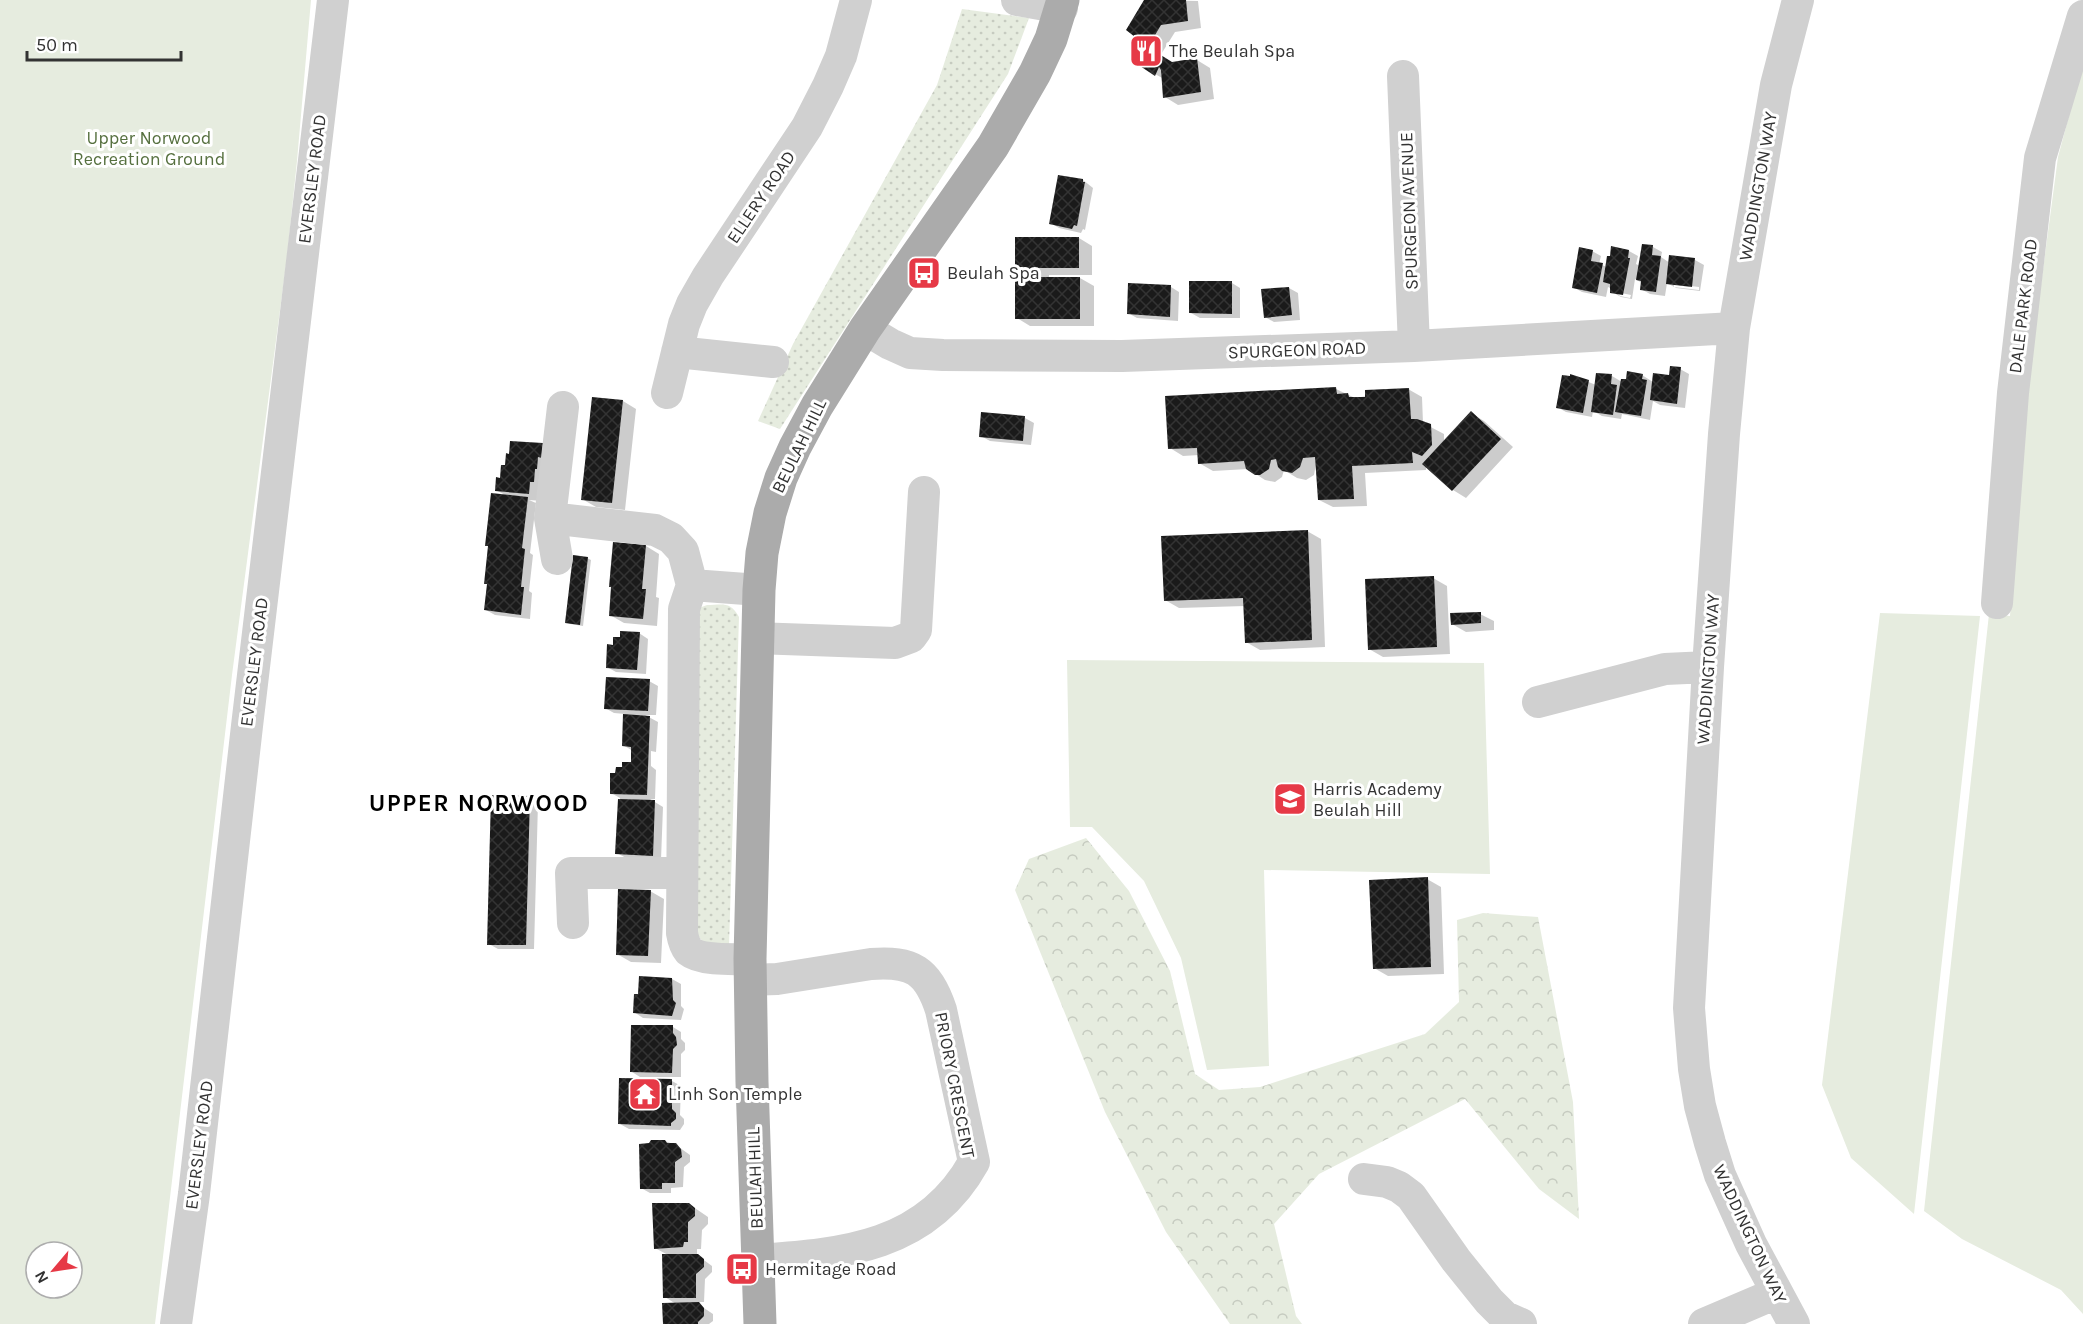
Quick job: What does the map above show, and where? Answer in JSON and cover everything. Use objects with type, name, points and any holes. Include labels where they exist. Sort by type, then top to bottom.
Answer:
[{"type":"main road","name":"BEULAH HILL","points":[[760,1324],[750,970],[759,590],[770,513],[781,478],[817,406],[865,329],[993,146],[1052,39],[1062,4]]},
{"type":"street","name":"EVERSLEY ROAD","points":[[176,1324],[198,1159],[249,703],[333,0]]},
{"type":"street","name":"ELLERY ROAD","points":[[667,393],[684,324],[699,291],[807,127],[842,56],[856,0]]},
{"type":"street","points":[[1017,0],[1062,4]]},
{"type":"street","name":"WADDINGTON WAY","points":[[1794,1324],[1751,1244],[1720,1175],[1700,1106],[1694,1069],[1689,1008],[1707,668],[1734,328],[1776,85],[1798,0]]},
{"type":"street","name":"DALE PARK ROAD","points":[[1997,603],[2013,393],[2040,158],[2083,16]]},
{"type":"street","name":"SPURGEON AVENUE","points":[[1403,76],[1414,346]]},
{"type":"street","name":"SPURGEON ROAD","points":[[865,329],[910,353],[1122,356],[1414,346],[1734,328]]},
{"type":"street","points":[[677,352],[773,362]]},
{"type":"street","points":[[557,559],[550,518],[563,407]]},
{"type":"street","points":[[758,638],[896,643],[911,637],[916,621],[924,492]]},
{"type":"street","points":[[550,518],[655,530],[671,538],[683,551],[692,585],[684,609],[682,933],[684,943],[690,951],[750,970]]},
{"type":"street","points":[[692,585],[759,590]]},
{"type":"street","points":[[1538,702],[1665,669],[1707,668]]},
{"type":"street","points":[[573,923],[571,873],[682,873]]},
{"type":"street","name":"PRIORY CRESCENT","points":[[750,970],[777,979],[871,963],[902,964],[916,968],[927,978],[936,993],[974,1162],[962,1182],[928,1217],[890,1238],[837,1253],[757,1260]]},
{"type":"street","points":[[1364,1179],[1387,1182],[1411,1196],[1474,1284],[1505,1317],[1521,1324]]},
{"type":"street","points":[[1704,1324],[1778,1293]]},
{"type":"green space","name":"Upper Norwood Recreation Ground","points":[[0,0],[311,0],[287,257],[232,675],[155,1324],[0,1324]]},
{"type":"green space","points":[[962,9],[1029,18],[1008,74],[780,429],[758,421],[793,344],[937,85]]},
{"type":"green space","points":[[2083,63],[2083,1314],[2061,1290],[1962,1239],[1924,1211],[1989,614],[2010,616],[2025,405],[2058,157]]},
{"type":"green space","points":[[707,605],[729,606],[739,617],[729,947],[706,944],[692,926],[699,608]]},
{"type":"green space","points":[[1880,613],[1980,616],[1914,1214],[1851,1158],[1822,1085]]},
{"type":"green space","points":[[1067,660],[1484,663],[1490,874],[1264,870],[1269,1066],[1207,1070],[1181,958],[1144,881],[1092,827],[1070,827]]},
{"type":"green space","points":[[1086,838],[1129,891],[1170,971],[1195,1074],[1219,1090],[1260,1087],[1425,1034],[1459,1002],[1457,920],[1483,913],[1538,917],[1573,1102],[1579,1219],[1539,1189],[1465,1099],[1319,1174],[1274,1224],[1296,1316],[1302,1324],[1230,1324],[1166,1232],[1105,1112],[1015,890],[1029,859]]},
{"type":"building","name":"The Beulah Spa","points":[[1144,0],[1186,0],[1188,21],[1161,25],[1148,47],[1172,62],[1197,58],[1201,92],[1163,98],[1159,67],[1155,76],[1137,64],[1143,54],[1131,45],[1135,37],[1126,30]]},
{"type":"building","points":[[1058,175],[1083,179],[1085,182],[1077,226],[1074,225],[1072,229],[1049,224]]},
{"type":"building","points":[[1015,237],[1079,237],[1079,268],[1036,268],[1036,277],[1080,277],[1080,319],[1015,319]]},
{"type":"building","points":[[1642,244],[1653,245],[1652,255],[1661,256],[1656,292],[1640,290],[1641,281],[1636,280]]},
{"type":"building","points":[[1611,246],[1629,250],[1628,258],[1630,258],[1623,295],[1610,293],[1610,284],[1603,282]]},
{"type":"building","points":[[1579,247],[1593,250],[1591,261],[1603,263],[1597,293],[1572,288]]},
{"type":"building","points":[[1669,255],[1695,258],[1692,287],[1666,284]]},
{"type":"building","points":[[1189,281],[1232,281],[1232,314],[1189,313]]},
{"type":"building","points":[[1128,283],[1171,285],[1170,317],[1127,314]]},
{"type":"building","points":[[1289,287],[1292,315],[1264,318],[1261,289]]},
{"type":"building","points":[[1670,366],[1681,367],[1677,404],[1650,400],[1653,373],[1669,375]]},
{"type":"building","points":[[1627,371],[1643,374],[1642,379],[1647,380],[1641,416],[1615,412],[1621,379],[1626,379]]},
{"type":"building","points":[[1596,373],[1612,374],[1611,384],[1617,385],[1613,415],[1591,412]]},
{"type":"building","points":[[1570,374],[1589,380],[1583,413],[1556,408],[1562,375],[1570,376]]},
{"type":"building","points":[[1336,387],[1337,394],[1348,393],[1349,397],[1365,397],[1365,390],[1409,388],[1411,419],[1431,424],[1432,445],[1422,456],[1412,452],[1413,463],[1352,466],[1354,499],[1318,500],[1315,457],[1303,458],[1300,467],[1292,473],[1282,471],[1276,459],[1271,460],[1269,469],[1260,475],[1255,475],[1246,469],[1244,461],[1198,464],[1197,448],[1168,449],[1165,396]]},
{"type":"building","points":[[592,397],[623,400],[612,503],[581,500]]},
{"type":"building","points":[[1471,411],[1501,439],[1452,491],[1422,464]]},
{"type":"building","points":[[981,412],[1025,416],[1023,441],[979,437]]},
{"type":"building","points":[[510,441],[543,443],[542,458],[538,457],[534,482],[530,482],[529,494],[495,491],[496,477],[500,478],[501,465],[505,465],[506,453],[509,454]]},
{"type":"building","points":[[491,493],[528,497],[522,548],[525,549],[521,615],[484,610],[488,546],[485,546]]},
{"type":"building","points":[[1308,530],[1312,640],[1245,643],[1243,598],[1164,601],[1161,536]]},
{"type":"building","points":[[613,542],[646,545],[642,589],[646,589],[643,619],[609,616]]},
{"type":"building","points":[[573,555],[588,557],[580,625],[565,623]]},
{"type":"building","points":[[1434,576],[1437,647],[1368,650],[1365,579]]},
{"type":"building","points":[[1481,612],[1481,623],[1451,625],[1450,613]]},
{"type":"building","points":[[620,631],[640,632],[637,670],[606,668],[607,644],[613,645],[613,637],[620,637]]},
{"type":"building","points":[[606,677],[650,679],[648,711],[604,709]]},
{"type":"building","points":[[623,714],[650,716],[647,795],[610,794],[610,773],[615,773],[616,767],[622,767],[622,762],[631,762],[631,747],[622,746]]},
{"type":"building","points":[[491,795],[530,796],[526,945],[487,945]]},
{"type":"building","points":[[618,799],[655,800],[653,856],[615,854]]},
{"type":"building","points":[[1428,877],[1431,967],[1373,969],[1369,880]]},
{"type":"building","points":[[618,889],[651,890],[648,956],[616,955]]},
{"type":"building","points":[[639,976],[672,978],[673,1000],[676,1003],[672,1016],[633,1013],[634,994],[638,994]]},
{"type":"building","points":[[631,1025],[673,1025],[677,1045],[673,1049],[672,1073],[630,1072]]},
{"type":"building","name":"Linh Son Temple","points":[[619,1078],[672,1079],[672,1109],[676,1113],[676,1119],[671,1126],[618,1124]]},
{"type":"building","points":[[651,1140],[676,1143],[681,1149],[682,1157],[675,1162],[675,1183],[662,1183],[662,1189],[640,1189],[639,1144],[649,1143]]},
{"type":"building","points":[[652,1203],[689,1203],[695,1208],[695,1216],[688,1222],[688,1242],[684,1242],[683,1247],[654,1249]]},
{"type":"building","points":[[662,1254],[698,1254],[704,1259],[704,1267],[696,1274],[696,1298],[663,1298]]},
{"type":"building","points":[[699,1302],[704,1308],[704,1316],[698,1324],[663,1324],[662,1303]]},
{"type":"place","name":"The Beulah Spa","points":[[1146,51]]},
{"type":"place","name":"Beulah Spa","points":[[924,273]]},
{"type":"place","name":"Harris Academy Beulah Hill","points":[[1290,799]]},
{"type":"place","name":"Linh Son Temple","points":[[645,1094]]},
{"type":"place","name":"Hermitage Road","points":[[742,1269]]},
{"type":"district","name":"UPPER NORWOOD","points":[[479,803]]}]
